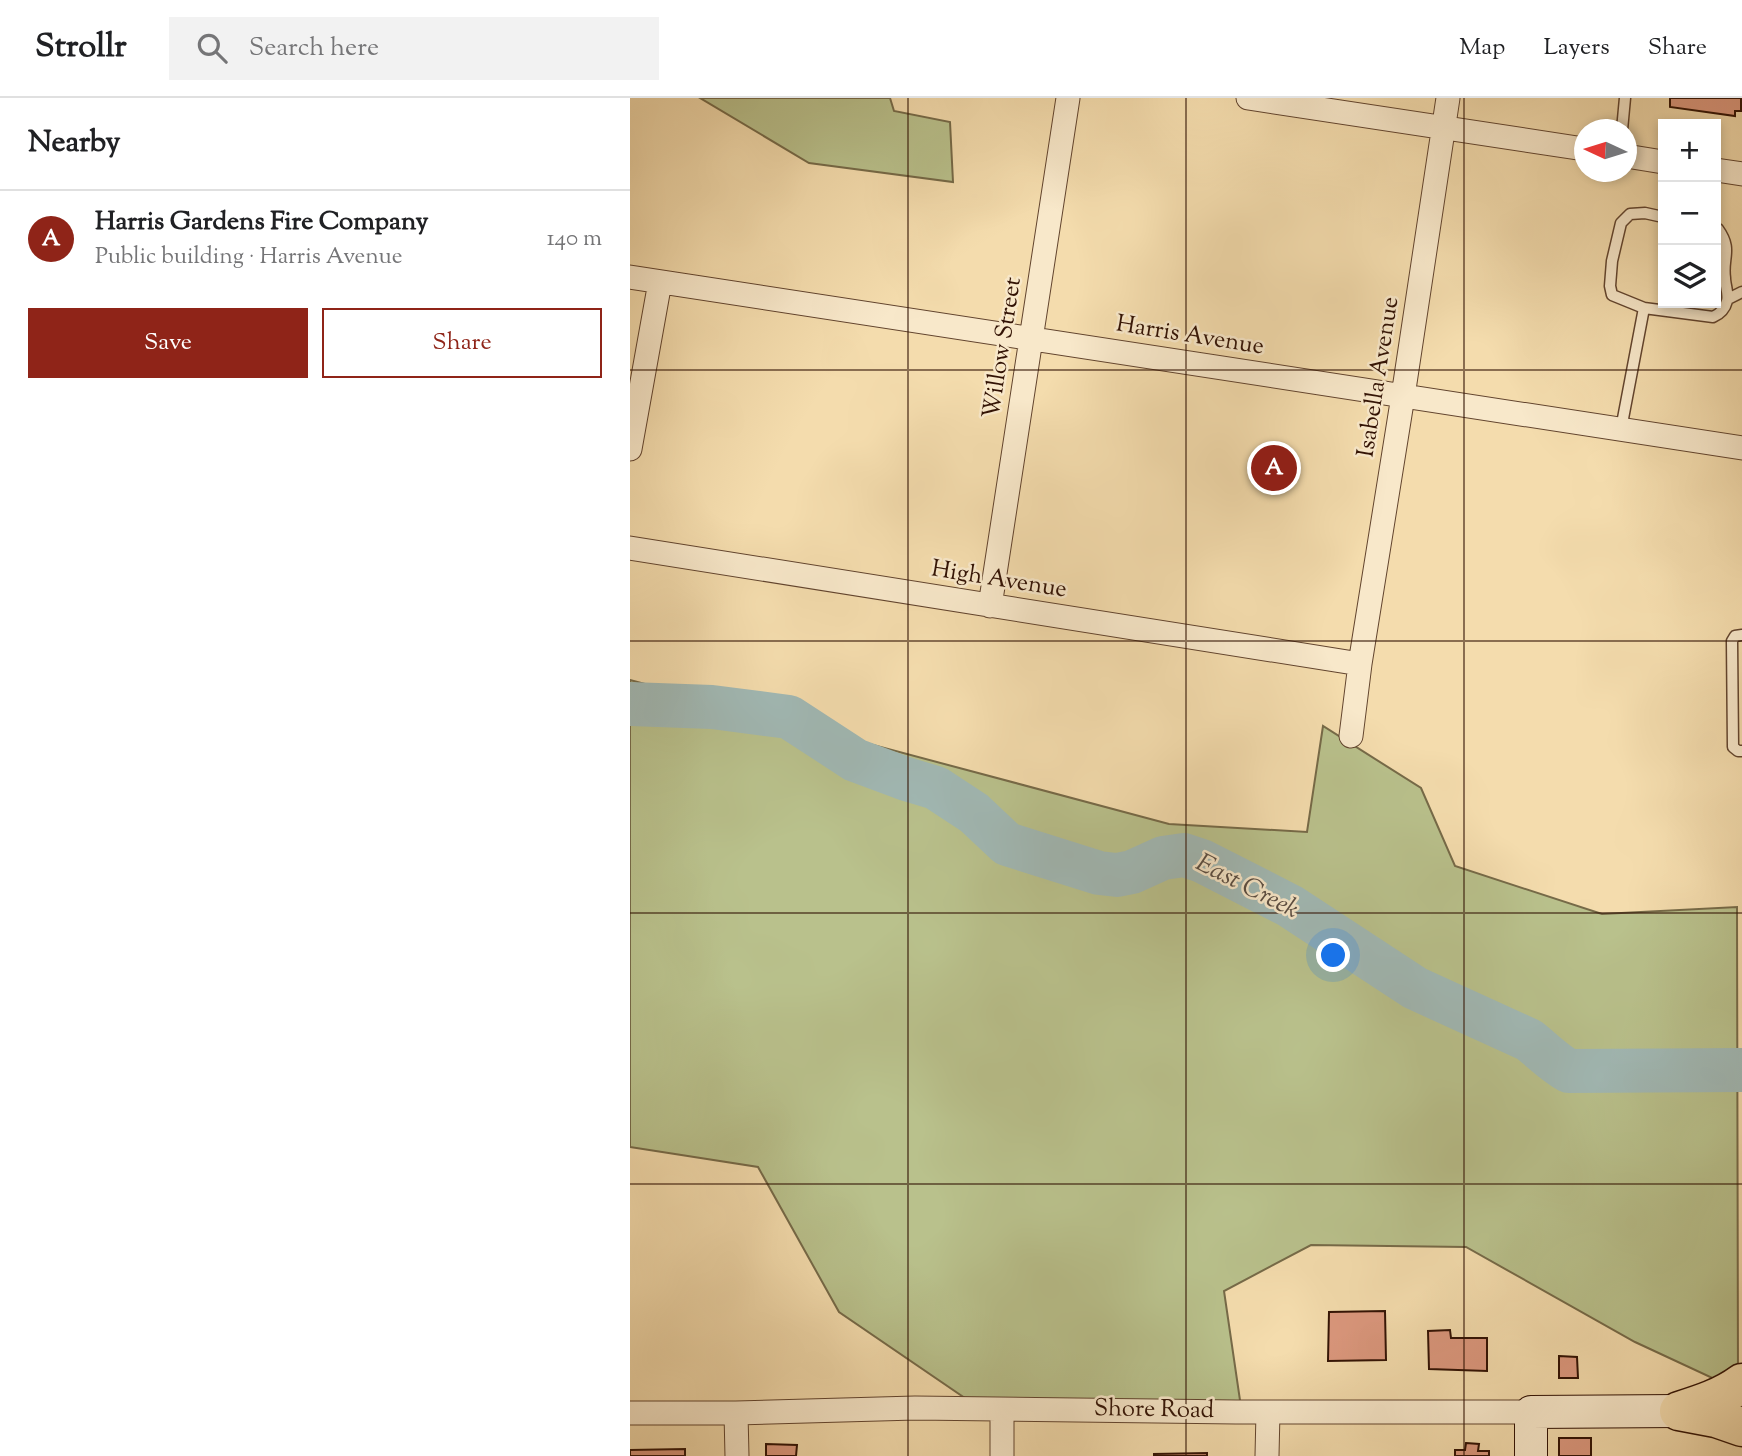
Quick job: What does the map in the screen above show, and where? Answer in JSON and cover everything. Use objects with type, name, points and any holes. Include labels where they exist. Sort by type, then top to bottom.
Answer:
[{"type":"highway","points":[[1679,1411],[1714,1399],[1742,1383]]},
{"type":"highway","points":[[1679,1411],[1716,1418],[1742,1427]]},
{"type":"street","name":"Willow Street","points":[[990,606],[1068,98]]},
{"type":"street","points":[[1248,98],[1574,147]]},
{"type":"street","name":"Isabella Avenue","points":[[1351,736],[1448,98]]},
{"type":"street","points":[[1637,158],[1658,161]]},
{"type":"street","points":[[1721,171],[1742,174]]},
{"type":"street","name":"Harris Avenue","points":[[630,276],[1742,448]]},
{"type":"street","points":[[630,449],[660,282]]},
{"type":"street","name":"High Avenue","points":[[630,548],[1360,664]]},
{"type":"street","name":"Shore Road","points":[[630,1413],[915,1408],[1268,1412],[1679,1411]]},
{"type":"street","points":[[1002,1410],[1002,1456]]},
{"type":"street","points":[[1267,1456],[1268,1412]]},
{"type":"street","points":[[1531,1412],[1531,1456]]},
{"type":"street","points":[[736,1413],[737,1456]]},
{"type":"lane","points":[[1623,119],[1625,98]]},
{"type":"lane","points":[[1658,216],[1630,214],[1621,223],[1612,261],[1612,295],[1644,308],[1713,317],[1721,313],[1728,299],[1724,275],[1728,251],[1721,232]]},
{"type":"lane","points":[[1728,299],[1742,292]]},
{"type":"lane","points":[[1621,429],[1644,308]]},
{"type":"lane","points":[[1742,635],[1735,636],[1732,641],[1732,654],[1733,747],[1742,751]]},
{"type":"green space","points":[[700,98],[890,98],[894,111],[950,122],[953,182],[809,163]]},
{"type":"green space","points":[[630,680],[1169,824],[1307,832],[1323,726],[1421,788],[1455,866],[1602,914],[1737,907],[1738,1390],[1635,1342],[1466,1247],[1311,1245],[1224,1291],[1241,1407],[981,1409],[839,1312],[758,1167],[630,1147]]},
{"type":"building","points":[[1670,98],[1741,98],[1741,111],[1735,111],[1735,116],[1670,107]]},
{"type":"building","points":[[1385,1311],[1386,1360],[1328,1361],[1329,1312]]},
{"type":"building","points":[[1450,1330],[1451,1338],[1487,1338],[1487,1371],[1429,1369],[1428,1331]]},
{"type":"building","points":[[1559,1356],[1577,1357],[1578,1378],[1559,1378]]},
{"type":"building","points":[[1559,1438],[1591,1438],[1591,1456],[1559,1456]]},
{"type":"building","points":[[1466,1443],[1479,1444],[1478,1451],[1489,1451],[1489,1456],[1455,1456],[1455,1450],[1465,1450]]},
{"type":"building","points":[[766,1444],[797,1445],[796,1456],[766,1456]]},
{"type":"building","points":[[685,1449],[685,1456],[630,1456],[630,1450]]},
{"type":"building","points":[[1207,1453],[1207,1456],[1154,1456],[1154,1454]]},
{"type":"waterway","name":"East Creek","points":[[630,704],[712,707],[789,717],[855,760],[936,788],[974,813],[1007,844],[1099,873],[1117,875],[1132,872],[1163,858],[1184,855],[1202,861],[1290,906],[1415,988],[1529,1040],[1569,1071],[1742,1070]]},
{"type":"place","name":"Harris Gardens Fire Company","points":[[1274,468]]}]
